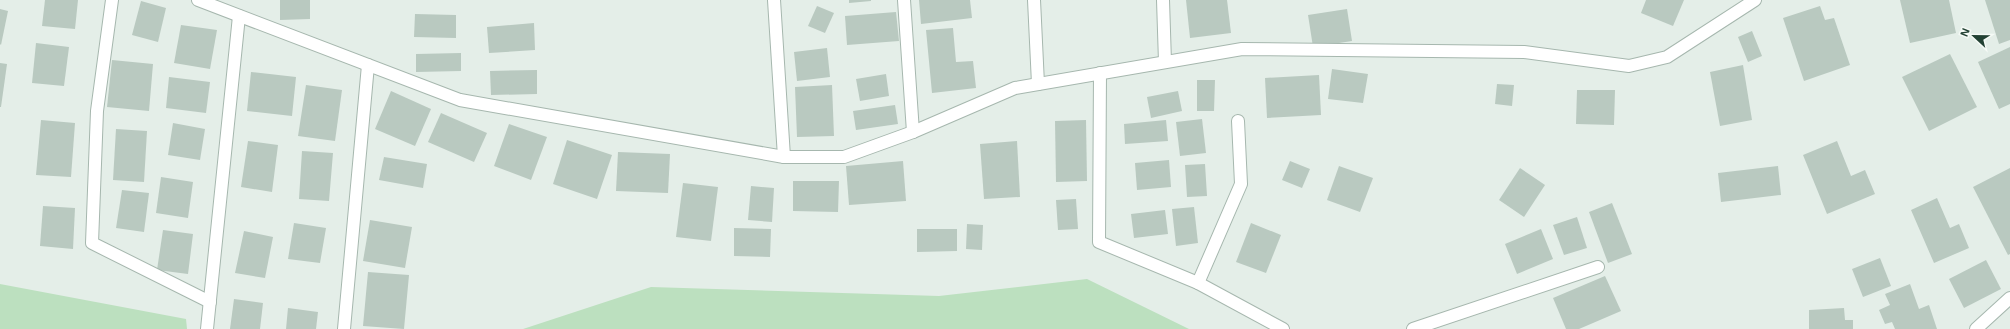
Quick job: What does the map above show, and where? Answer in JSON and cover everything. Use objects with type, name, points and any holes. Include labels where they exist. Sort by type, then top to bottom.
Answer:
[{"type":"street","points":[[112,0],[97,111],[92,243],[210,302]]},
{"type":"street","points":[[198,0],[460,100],[784,157],[844,157],[913,132],[1015,88],[1100,72],[1242,49],[1524,52],[1629,66],[1667,57],[1711,30],[1755,0]]},
{"type":"street","points":[[774,0],[784,157]]},
{"type":"street","points":[[904,0],[913,132]]},
{"type":"street","points":[[1034,0],[1038,84]]},
{"type":"street","points":[[1163,0],[1165,62]]},
{"type":"street","points":[[207,329],[239,16]]},
{"type":"street","points":[[344,329],[368,65]]},
{"type":"street","points":[[1100,72],[1099,242],[1198,283],[1283,329]]},
{"type":"street","points":[[1198,283],[1241,184],[1238,121]]},
{"type":"street","points":[[1413,329],[1598,267]]},
{"type":"street","points":[[1976,329],[2010,298]]},
{"type":"green space","points":[[1087,279],[1189,329],[523,329],[651,287],[939,296]]},
{"type":"green space","points":[[0,284],[186,319],[187,329],[0,329]]},
{"type":"building","points":[[45,0],[78,0],[75,29],[42,26]]},
{"type":"building","points":[[280,0],[310,0],[310,19],[280,20]]},
{"type":"building","points":[[849,0],[871,0],[871,1],[849,3]]},
{"type":"building","points":[[919,0],[970,0],[972,18],[921,24]]},
{"type":"building","points":[[1186,0],[1227,0],[1231,33],[1190,38]]},
{"type":"building","points":[[1646,0],[1684,0],[1673,26],[1641,13]]},
{"type":"building","points":[[1900,0],[1949,0],[1956,33],[1910,43]]},
{"type":"building","points":[[1985,0],[2010,0],[2010,40],[1999,44]]},
{"type":"building","points":[[141,1],[166,8],[158,42],[132,35]]},
{"type":"building","points":[[817,6],[834,13],[825,33],[808,26]]},
{"type":"building","points":[[1820,6],[1825,20],[1834,18],[1850,65],[1804,81],[1783,18]]},
{"type":"building","points":[[0,9],[8,11],[1,45],[0,44]]},
{"type":"building","points":[[1347,9],[1352,41],[1313,47],[1308,15]]},
{"type":"building","points":[[896,12],[899,41],[847,45],[845,16]]},
{"type":"building","points":[[415,14],[456,15],[456,38],[414,37]]},
{"type":"building","points":[[534,23],[535,50],[489,53],[487,27]]},
{"type":"building","points":[[181,25],[217,30],[210,69],[174,63]]},
{"type":"building","points":[[953,28],[956,62],[973,61],[976,88],[932,93],[926,30]]},
{"type":"building","points":[[1752,31],[1762,56],[1748,62],[1738,37]]},
{"type":"building","points":[[36,43],[69,47],[64,86],[32,83]]},
{"type":"building","points":[[2010,47],[2010,104],[1999,109],[1978,62]]},
{"type":"building","points":[[827,48],[830,77],[797,81],[794,52]]},
{"type":"building","points":[[461,53],[461,71],[416,72],[416,54]]},
{"type":"building","points":[[1950,54],[1977,107],[1929,131],[1902,77]]},
{"type":"building","points":[[112,60],[153,64],[149,111],[107,107]]},
{"type":"building","points":[[0,63],[7,64],[1,107],[0,107]]},
{"type":"building","points":[[1743,65],[1752,120],[1720,126],[1710,72]]},
{"type":"building","points":[[1332,69],[1368,74],[1363,103],[1328,99]]},
{"type":"building","points":[[537,70],[537,94],[491,95],[490,71]]},
{"type":"building","points":[[251,72],[296,77],[292,116],[247,111]]},
{"type":"building","points":[[886,74],[889,96],[860,101],[856,79]]},
{"type":"building","points":[[1319,75],[1321,115],[1267,118],[1265,78]]},
{"type":"building","points":[[169,77],[210,82],[206,113],[166,108]]},
{"type":"building","points":[[1197,80],[1215,80],[1214,111],[1197,111]]},
{"type":"building","points":[[1497,84],[1514,85],[1512,106],[1495,104]]},
{"type":"building","points":[[306,85],[342,90],[335,141],[298,136]]},
{"type":"building","points":[[832,85],[834,136],[797,137],[795,87]]},
{"type":"building","points":[[1577,90],[1615,90],[1614,125],[1576,124]]},
{"type":"building","points":[[391,91],[431,109],[415,146],[375,129]]},
{"type":"building","points":[[1178,91],[1182,111],[1151,118],[1147,97]]},
{"type":"building","points":[[895,105],[898,124],[856,130],[853,111]]},
{"type":"building","points":[[441,113],[487,133],[474,162],[428,142]]},
{"type":"building","points":[[1202,119],[1206,153],[1180,156],[1176,122]]},
{"type":"building","points":[[41,120],[75,123],[71,177],[36,175]]},
{"type":"building","points":[[1086,120],[1087,181],[1056,182],[1055,121]]},
{"type":"building","points":[[1166,120],[1168,141],[1125,144],[1124,124]]},
{"type":"building","points":[[173,123],[205,129],[200,160],[168,155]]},
{"type":"building","points":[[509,124],[547,137],[531,180],[494,166]]},
{"type":"building","points":[[116,129],[147,131],[144,182],[113,180]]},
{"type":"building","points":[[567,140],[612,155],[597,199],[553,184]]},
{"type":"building","points":[[248,141],[278,145],[272,192],[241,187]]},
{"type":"building","points":[[1017,141],[1020,197],[984,199],[980,144]]},
{"type":"building","points":[[1837,141],[1851,176],[1865,170],[1875,194],[1827,214],[1803,155]]},
{"type":"building","points":[[302,151],[333,153],[329,201],[299,199]]},
{"type":"building","points":[[618,152],[670,154],[668,193],[616,191]]},
{"type":"building","points":[[384,157],[427,164],[423,188],[379,180]]},
{"type":"building","points":[[1169,160],[1171,187],[1137,190],[1135,163]]},
{"type":"building","points":[[903,161],[906,201],[849,205],[846,166]]},
{"type":"building","points":[[1290,161],[1310,169],[1302,188],[1282,180]]},
{"type":"building","points":[[1205,164],[1207,196],[1187,197],[1185,165]]},
{"type":"building","points":[[1339,166],[1373,178],[1360,212],[1327,200]]},
{"type":"building","points":[[1778,166],[1781,195],[1721,202],[1718,173]]},
{"type":"building","points":[[1520,168],[1545,185],[1524,217],[1499,200]]},
{"type":"building","points":[[2010,168],[2010,254],[2008,255],[1973,187]]},
{"type":"building","points":[[161,177],[193,182],[188,218],[156,213]]},
{"type":"building","points":[[793,181],[839,181],[838,212],[793,211]]},
{"type":"building","points":[[683,183],[718,187],[711,241],[676,237]]},
{"type":"building","points":[[751,186],[774,188],[772,222],[748,220]]},
{"type":"building","points":[[122,190],[149,193],[144,232],[116,228]]},
{"type":"building","points":[[1937,198],[1950,228],[1959,224],[1969,248],[1934,263],[1911,210]]},
{"type":"building","points":[[1076,199],[1078,229],[1058,230],[1056,200]]},
{"type":"building","points":[[1612,203],[1632,254],[1608,263],[1589,212]]},
{"type":"building","points":[[43,206],[75,208],[73,249],[40,246]]},
{"type":"building","points":[[1194,207],[1198,243],[1176,246],[1172,209]]},
{"type":"building","points":[[1165,210],[1168,234],[1134,238],[1131,214]]},
{"type":"building","points":[[1577,217],[1587,248],[1564,255],[1553,225]]},
{"type":"building","points":[[370,220],[412,227],[405,268],[363,261]]},
{"type":"building","points":[[294,223],[326,228],[320,263],[288,259]]},
{"type":"building","points":[[1251,223],[1281,235],[1266,273],[1236,262]]},
{"type":"building","points":[[967,224],[983,225],[982,250],[966,249]]},
{"type":"building","points":[[734,228],[771,229],[770,257],[734,256]]},
{"type":"building","points":[[917,229],[957,229],[957,251],[917,252]]},
{"type":"building","points":[[1541,229],[1553,259],[1517,274],[1505,244]]},
{"type":"building","points":[[163,230],[193,234],[188,274],[157,270]]},
{"type":"building","points":[[244,231],[273,237],[265,278],[235,273]]},
{"type":"building","points":[[1880,258],[1891,286],[1863,297],[1852,269]]},
{"type":"building","points":[[1986,260],[2001,289],[1964,308],[1949,279]]},
{"type":"building","points":[[368,272],[409,275],[404,329],[363,326]]},
{"type":"building","points":[[1605,276],[1621,311],[1579,329],[1566,329],[1553,298]]},
{"type":"building","points":[[1910,284],[1919,309],[1929,305],[1937,329],[1895,329],[1892,322],[1885,324],[1879,310],[1890,305],[1885,294]]},
{"type":"building","points":[[234,299],[263,303],[260,329],[230,329]]},
{"type":"building","points":[[288,308],[318,312],[316,329],[286,329]]},
{"type":"building","points":[[1844,308],[1845,320],[1853,320],[1853,329],[1809,329],[1809,310]]}]
